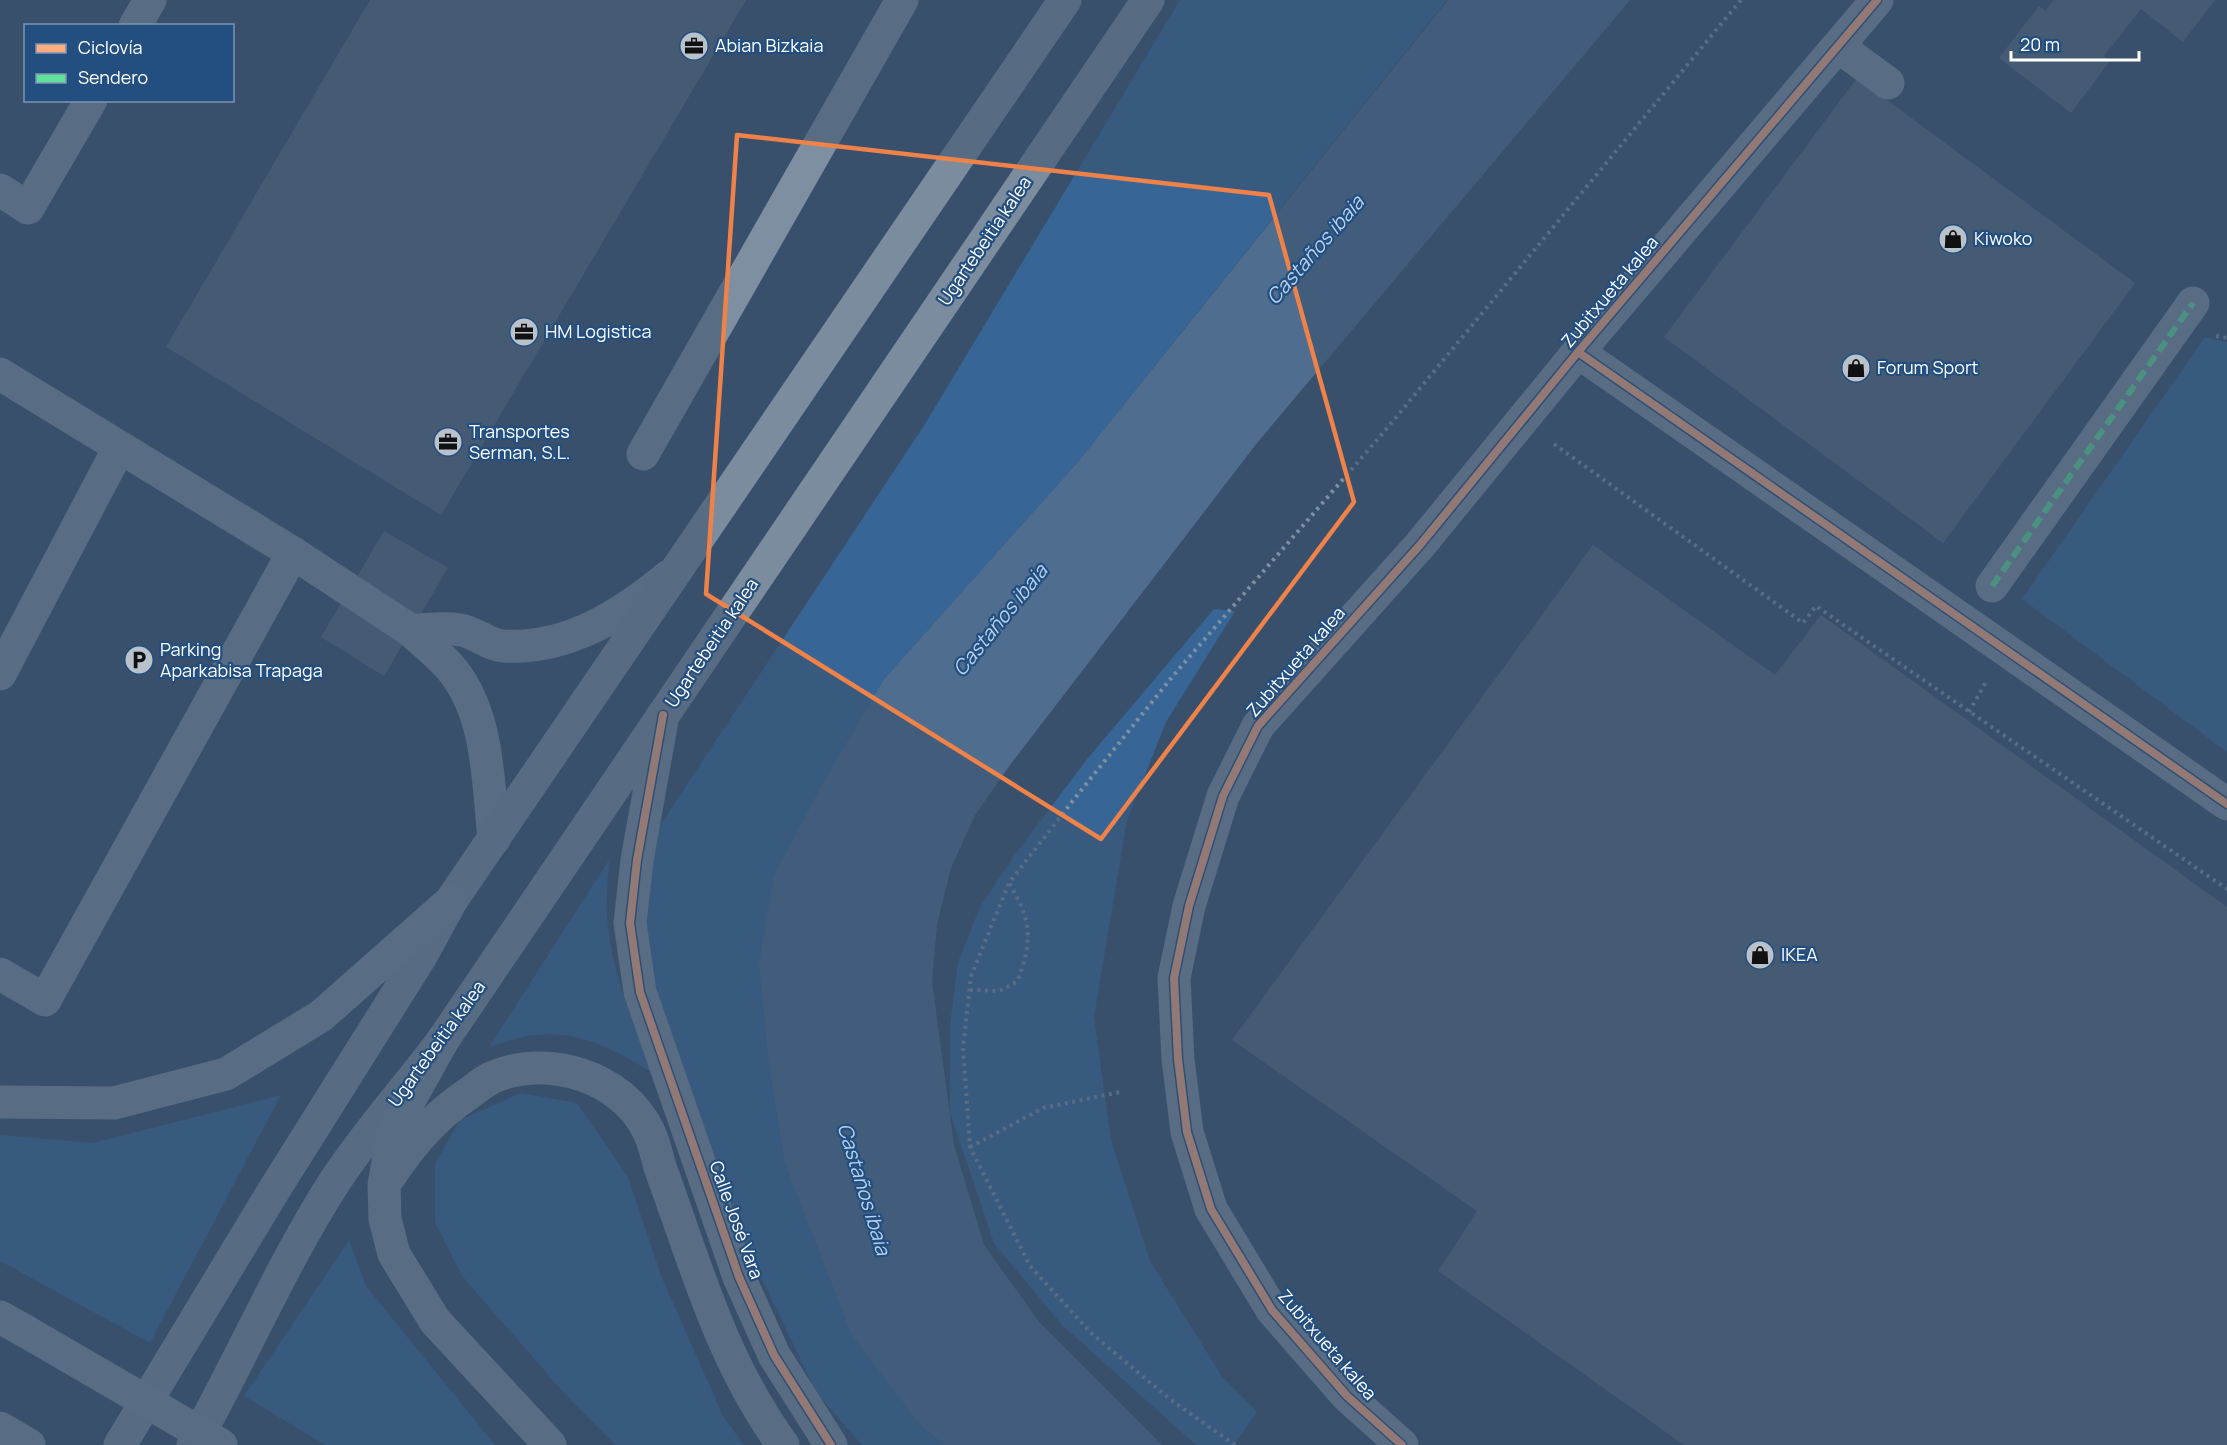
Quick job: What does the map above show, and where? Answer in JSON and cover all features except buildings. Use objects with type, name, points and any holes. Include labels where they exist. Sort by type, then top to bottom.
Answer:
[{"type":"highway","points":[[0,1102],[114,1103],[226,1074],[321,1016],[452,901]]},
{"type":"highway","points":[[443,1041],[394,1128],[384,1185],[386,1219],[394,1254],[435,1321],[550,1445]]},
{"type":"highway","points":[[384,1185],[413,1142],[444,1110],[491,1078],[537,1067],[588,1074],[626,1101],[649,1131],[660,1167]]},
{"type":"highway","points":[[12,1324],[221,1445]]},
{"type":"highway","points":[[0,1428],[29,1445]]},
{"type":"main road","points":[[120,1445],[274,1190],[421,956],[452,901],[1065,0]]},
{"type":"main road","name":"Ugartebeitia kalea","points":[[193,1445],[233,1374],[281,1273],[336,1180],[443,1041],[1149,0]]},
{"type":"street","points":[[136,24],[150,0]]},
{"type":"street","points":[[643,454],[902,0]]},
{"type":"street","name":"Zubitxueta kalea","points":[[1402,1445],[1347,1396],[1272,1310],[1212,1209],[1187,1132],[1179,1059],[1174,978],[1189,906],[1223,796],[1258,726],[1420,545],[1578,352],[1839,47],[1876,0]]},
{"type":"street","points":[[1839,47],[1888,83]]},
{"type":"street","points":[[0,190],[28,208],[90,102]]},
{"type":"street","points":[[1992,586],[2193,303]]},
{"type":"street","points":[[1578,352],[2227,804]]},
{"type":"street","points":[[0,374],[293,554],[410,630],[448,665],[468,695],[480,729],[494,839]]},
{"type":"street","points":[[0,674],[119,448]]},
{"type":"street","points":[[0,974],[45,1000],[293,554]]},
{"type":"street","points":[[410,630],[462,630],[501,646],[541,643],[581,633],[616,617],[679,568]]},
{"type":"street","name":"Calle José Vara","points":[[663,715],[637,861],[630,923],[640,992],[739,1277],[774,1355],[831,1445]]},
{"type":"street","points":[[660,1167],[710,1312],[762,1417],[783,1445]]},
{"type":"path","points":[[1551,441],[1803,623],[1816,606],[2227,889]]},
{"type":"path","points":[[970,990],[999,991],[1017,982],[1027,955],[1029,926],[1009,883]]},
{"type":"path","points":[[970,1147],[1043,1108],[1120,1092]]},
{"type":"highlighted area","points":[[737,135],[1269,195],[1354,502],[1101,839],[706,594]]},
{"type":"shaded area","points":[[1180,0],[1447,0],[1077,463],[885,678],[922,1427],[944,1445],[862,1445],[817,1394],[751,1256],[640,992],[637,860],[925,424]]},
{"type":"shaded area","points":[[2205,337],[2227,342],[2227,752],[2022,599]]},
{"type":"shaded area","points":[[1214,609],[1235,611],[1166,722],[1127,820],[1094,1017],[1111,1140],[1150,1261],[1223,1378],[1257,1412],[1234,1445],[1196,1445],[1062,1325],[994,1243],[950,1113],[950,1026],[958,962],[980,907],[1014,856],[1088,758]]},
{"type":"shaded area","points":[[609,860],[607,915],[613,956],[631,1016],[654,1074],[612,1050],[568,1036],[552,1034],[529,1036],[489,1047]]},
{"type":"shaded area","points":[[521,1093],[577,1103],[628,1177],[662,1278],[723,1416],[744,1445],[616,1445],[565,1394],[462,1276],[435,1222],[435,1164],[460,1120]]},
{"type":"shaded area","points":[[281,1095],[150,1343],[0,1261],[0,1135],[93,1143]]},
{"type":"shaded area","points":[[349,1240],[366,1286],[495,1445],[325,1445],[244,1396]]},
{"type":"water","name":"Castaños ibaia","points":[[1448,0],[1630,0],[1257,443],[1010,765],[975,815],[951,868],[937,924],[932,982],[954,1145],[984,1245],[1039,1322],[1162,1445],[944,1445],[922,1427],[851,1333],[785,1163],[769,1063],[759,964],[774,876],[823,783],[885,678],[1077,463]]},
{"type":"marked path","points":[[1992,586],[2193,303]]},
{"type":"cycle path","points":[[1402,1445],[1347,1396],[1272,1310],[1211,1209],[1187,1132],[1178,1059],[1174,978],[1189,906],[1223,796],[1258,726],[1420,545],[1578,352],[1877,0]]},
{"type":"cycle path","points":[[1578,352],[2227,804]]},
{"type":"cycle path","points":[[663,715],[637,860],[630,923],[640,992],[739,1277],[774,1355],[831,1445]]},
{"type":"place","name":"Abian Bizkaia","points":[[694,46]]},
{"type":"place","name":"Kiwoko","points":[[1953,239]]},
{"type":"place","name":"HM Logistica","points":[[524,332]]},
{"type":"place","name":"Forum Sport","points":[[1856,368]]},
{"type":"place","name":"Transportes Serman, S.L.","points":[[448,442]]},
{"type":"place","name":"Parking Aparkabisa Trapaga","points":[[139,660]]},
{"type":"place","name":"IKEA","points":[[1760,955]]}]
